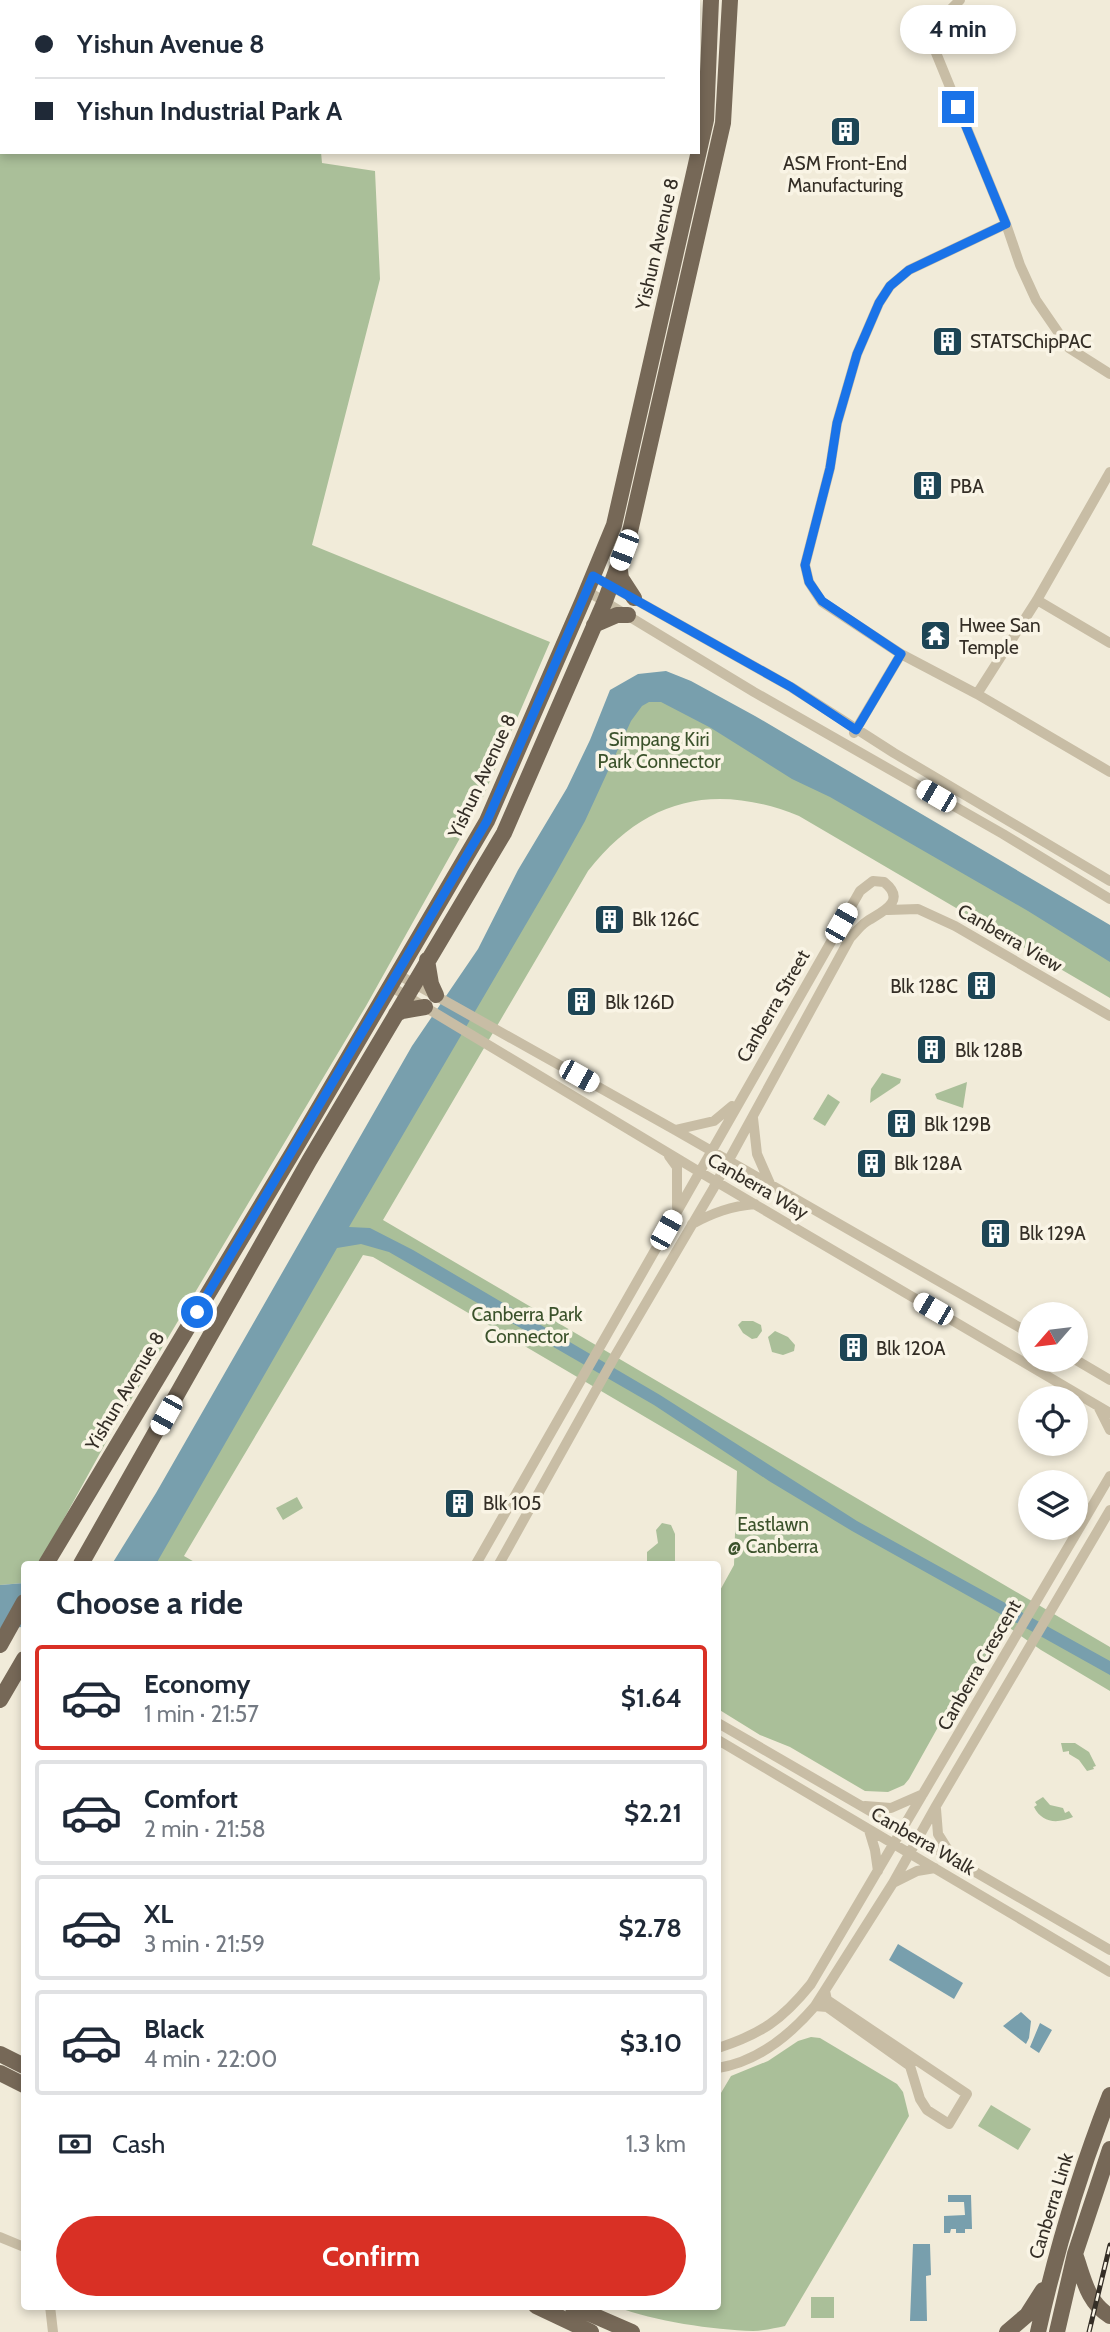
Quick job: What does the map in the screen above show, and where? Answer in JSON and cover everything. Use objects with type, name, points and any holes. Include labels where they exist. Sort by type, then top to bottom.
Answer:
[{"type":"main road","name":"Yishun Avenue 8","points":[[700,146],[706,120],[711,0]]},
{"type":"main road","name":"Yishun Avenue 8","points":[[84,1559],[309,1161],[504,833],[608,593],[629,536],[723,123],[730,0]]},
{"type":"main road","name":"Yishun Avenue 8","points":[[48,1561],[293,1152],[487,821],[614,526],[698,154]]},
{"type":"main road","points":[[619,564],[621,578],[634,598]]},
{"type":"main road","points":[[594,625],[617,615],[628,615]]},
{"type":"main road","points":[[396,1014],[431,1001],[427,960]]},
{"type":"main road","points":[[0,1645],[21,1607]]},
{"type":"main road","points":[[0,1700],[21,1664]]},
{"type":"main road","points":[[0,2054],[21,2064]]},
{"type":"main road","points":[[0,2073],[21,2084]]},
{"type":"main road","name":"Canberra Link","points":[[1038,2332],[1074,2197],[1110,2095]]},
{"type":"main road","name":"Canberra Link","points":[[1058,2332],[1075,2254],[1110,2149]]},
{"type":"main road","points":[[1075,2254],[1088,2295],[1100,2310],[1110,2316]]},
{"type":"main road","points":[[1007,2332],[1027,2315],[1050,2279]]},
{"type":"main road","points":[[544,2310],[591,2332]]},
{"type":"main road","points":[[581,2310],[632,2332]]},
{"type":"street","points":[[960,0],[938,22],[932,43],[1020,265],[1036,300],[1069,348],[1110,374]]},
{"type":"street","points":[[1006,224],[909,270],[890,286],[879,303],[857,354],[837,423],[830,468],[805,565],[809,582],[822,601],[901,654],[977,694],[1110,772]]},
{"type":"street","points":[[977,694],[1037,600],[1110,472]]},
{"type":"street","points":[[593,576],[628,615],[754,692],[1003,834],[1110,899]]},
{"type":"street","points":[[587,591],[634,598],[791,687],[856,730],[1110,881]]},
{"type":"street","points":[[1037,600],[1110,643]]},
{"type":"street","points":[[847,745],[901,654]]},
{"type":"street","name":"Canberra Street","points":[[478,1561],[860,891],[873,881],[884,882],[891,892],[892,903],[888,910],[865,922],[850,938],[728,1161],[597,1387],[501,1561]]},
{"type":"street","name":"Canberra View","points":[[888,910],[918,909],[955,926],[1110,1016]]},
{"type":"street","name":"Canberra Way","points":[[393,980],[431,1001],[479,1019],[1018,1327]]},
{"type":"street","name":"Canberra Way","points":[[410,989],[431,1001],[470,1034],[1110,1413]]},
{"type":"street","points":[[675,1130],[714,1121],[738,1102]]},
{"type":"street","points":[[752,1116],[757,1154],[771,1186]]},
{"type":"street","points":[[665,1151],[677,1167],[677,1210]]},
{"type":"street","points":[[692,1224],[718,1211],[755,1204]]},
{"type":"street","points":[[1088,1367],[1109,1378]]},
{"type":"street","points":[[1097,1406],[1110,1430]]},
{"type":"street","name":"Canberra Crescent","points":[[721,2047],[771,2026],[792,2009],[811,1984],[1110,1476]]},
{"type":"street","name":"Canberra Crescent","points":[[721,2067],[766,2051],[800,2023],[815,2006],[893,1883],[1110,1510]]},
{"type":"street","name":"Canberra Walk","points":[[721,1725],[1110,1950]]},
{"type":"street","name":"Canberra Walk","points":[[721,1742],[1110,1972]]},
{"type":"street","points":[[856,1804],[891,1808],[923,1794]]},
{"type":"street","points":[[936,1806],[938,1834],[956,1862]]},
{"type":"street","points":[[869,1830],[878,1871]]},
{"type":"street","points":[[893,1883],[917,1871],[935,1868]]},
{"type":"street","points":[[815,2006],[827,2007],[910,2066],[920,2099],[927,2110],[949,2124],[967,2094],[827,2000],[825,1991]]},
{"type":"street","points":[[0,2237],[21,2246]]},
{"type":"street","points":[[50,2310],[53,2332]]},
{"type":"green space","points":[[0,154],[321,154],[322,163],[375,171],[380,279],[312,545],[550,642],[483,797],[366,1006],[110,1435],[41,1561],[21,1561],[21,1583],[0,1585]]},
{"type":"green space","points":[[664,685],[1110,947],[1110,998],[799,816],[739,800],[710,799],[683,803],[633,827],[610,846],[588,871],[383,1220],[1110,1647],[1110,1691],[1041,1650],[1004,1624],[982,1662],[961,1686],[909,1779],[904,1785],[888,1792],[865,1791],[790,1747],[760,1735],[721,1711],[721,1589],[734,1565],[737,1471],[373,1257],[363,1255],[184,1556],[193,1561],[139,1561],[618,702]]},
{"type":"green space","points":[[882,1073],[901,1079],[900,1083],[870,1103],[871,1089]]},
{"type":"green space","points":[[967,1082],[963,1108],[937,1099],[935,1094]]},
{"type":"green space","points":[[828,1094],[840,1102],[825,1126],[813,1119]]},
{"type":"green space","points":[[742,1321],[753,1321],[761,1325],[762,1331],[757,1338],[752,1339],[743,1333],[738,1325]]},
{"type":"green space","points":[[775,1331],[788,1337],[795,1345],[794,1351],[783,1355],[772,1352],[768,1337]]},
{"type":"green space","points":[[297,1497],[303,1508],[283,1520],[276,1508]]},
{"type":"green space","points":[[662,1523],[671,1525],[675,1534],[675,1561],[647,1561],[647,1552],[658,1543],[656,1530]]},
{"type":"green space","points":[[1061,1743],[1075,1743],[1089,1752],[1096,1766],[1094,1769],[1087,1771],[1069,1751],[1063,1752]]},
{"type":"green space","points":[[1043,1797],[1050,1805],[1063,1808],[1065,1813],[1069,1811],[1073,1817],[1050,1821],[1041,1816],[1034,1807],[1037,1805],[1035,1802]]},
{"type":"green space","points":[[811,2037],[820,2038],[897,2084],[903,2092],[909,2116],[785,2326],[757,2331],[720,2329],[684,2324],[626,2310],[721,2310],[721,2093],[731,2076],[768,2061],[798,2041]]},
{"type":"green space","points":[[991,2105],[1031,2129],[1018,2150],[978,2126]]},
{"type":"green space","points":[[811,2297],[834,2297],[834,2318],[811,2318]]},
{"type":"water","points":[[666,671],[691,681],[1110,925],[1110,962],[1028,911],[830,797],[792,779],[711,728],[661,702],[649,702],[642,706],[631,721],[585,821],[349,1227],[370,1228],[413,1250],[660,1395],[857,1521],[1110,1661],[1110,1675],[852,1531],[769,1481],[654,1405],[389,1252],[361,1244],[337,1248],[158,1561],[114,1561],[156,1493],[412,1046],[478,949],[518,870],[567,788],[610,690],[638,674]]},
{"type":"water","points":[[21,1583],[21,1627],[0,1628],[0,1585]]},
{"type":"water","points":[[898,1944],[963,1983],[954,1999],[889,1960]]},
{"type":"water","points":[[1021,2012],[1031,2021],[1026,2044],[1003,2026]]},
{"type":"water","points":[[1040,2023],[1052,2030],[1039,2053],[1030,2047]]},
{"type":"water","points":[[948,2195],[971,2195],[972,2229],[965,2229],[965,2233],[956,2233],[956,2229],[951,2229],[950,2233],[944,2233],[944,2216],[965,2215],[964,2202],[948,2202]]},
{"type":"water","points":[[913,2244],[930,2244],[931,2275],[926,2276],[927,2321],[910,2321]]},
{"type":"railway","points":[[1089,2332],[1110,2245]]},
{"type":"place","name":"ASM Front-End Manufacturing","points":[[845,132]]},
{"type":"place","name":"STATSChipPAC","points":[[947,341]]},
{"type":"place","name":"PBA","points":[[927,486]]},
{"type":"place","name":"Hwee San Temple","points":[[936,636]]},
{"type":"place","name":"Blk 126C","points":[[609,919]]},
{"type":"place","name":"Blk 128C","points":[[981,986]]},
{"type":"place","name":"Blk 126D","points":[[582,1002]]},
{"type":"place","name":"Blk 128B","points":[[932,1050]]},
{"type":"place","name":"Blk 129B","points":[[901,1124]]},
{"type":"place","name":"Blk 128A","points":[[871,1163]]},
{"type":"place","name":"Blk 129A","points":[[996,1233]]},
{"type":"place","name":"Blk 120A","points":[[853,1348]]},
{"type":"place","name":"Blk 105","points":[[460,1503]]},
{"type":"route","points":[[197,1312],[487,821],[593,576],[791,687],[856,730],[901,654],[822,601],[809,582],[805,565],[830,468],[837,423],[857,354],[879,303],[890,286],[909,270],[1006,224],[958,107]]},
{"type":"park label","name":"Simpang Kiri Park Connector","points":[[659,750]]},
{"type":"park label","name":"Canberra Park Connector","points":[[527,1325]]},
{"type":"park label","name":"Eastlawn @ Canberra","points":[[773,1535]]}]
